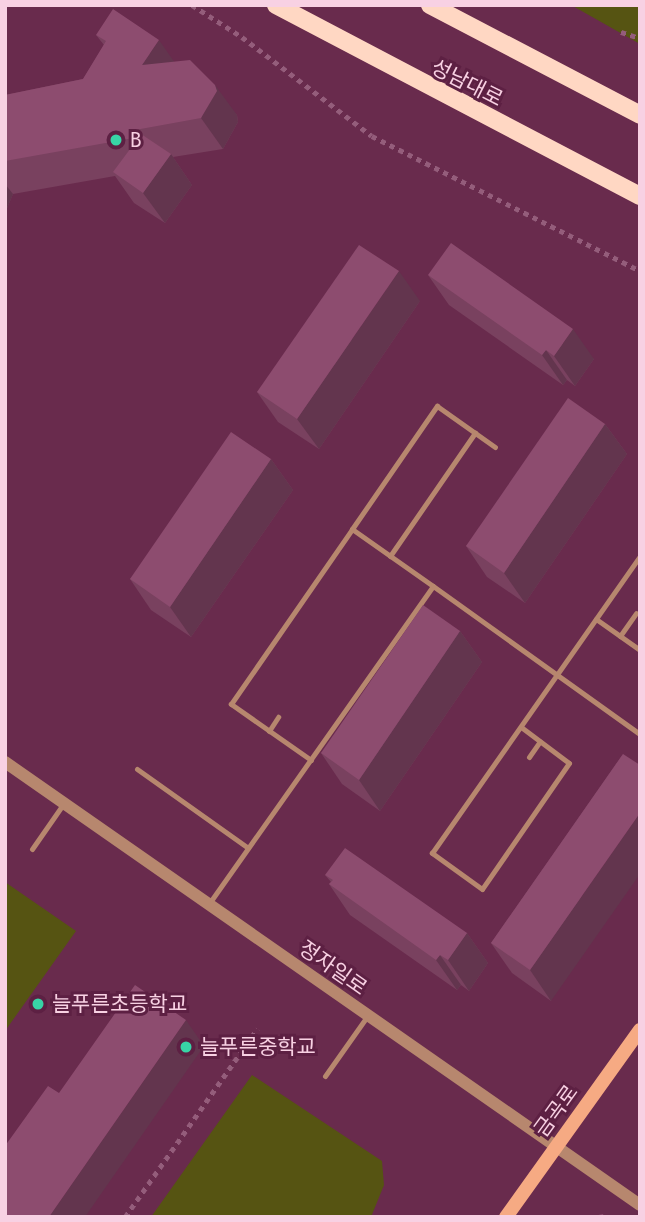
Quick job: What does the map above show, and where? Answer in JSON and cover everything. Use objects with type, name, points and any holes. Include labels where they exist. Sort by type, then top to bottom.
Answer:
[{"type":"main road","name":"성남대로","points":[[276,5],[640,196]]},
{"type":"main road","points":[[430,5],[640,115]]},
{"type":"main road","name":"금곡로","points":[[506,1217],[640,1030]]},
{"type":"street","name":"정자일로","points":[[5,762],[640,1205]]},
{"type":"lane","points":[[311,760],[231,704],[436,406],[495,447]]},
{"type":"lane","points":[[390,556],[475,433]]},
{"type":"lane","points":[[352,528],[640,734]]},
{"type":"lane","points":[[521,727],[569,763],[482,889],[432,853],[640,556]]},
{"type":"lane","points":[[208,905],[433,586]]},
{"type":"lane","points":[[620,636],[636,613]]},
{"type":"lane","points":[[596,620],[640,650]]},
{"type":"lane","points":[[269,731],[278,717]]},
{"type":"lane","points":[[529,757],[540,741]]},
{"type":"lane","points":[[137,769],[248,848]]},
{"type":"lane","points":[[32,849],[64,803]]},
{"type":"lane","points":[[325,1076],[368,1016]]},
{"type":"path","points":[[192,5],[242,37],[372,136],[640,271]]},
{"type":"path","points":[[621,32],[640,38]]},
{"type":"path","points":[[125,1217],[257,1029]]},
{"type":"shaded area","points":[[571,5],[640,5],[640,44]]},
{"type":"shaded area","points":[[5,882],[76,931],[5,1031]]},
{"type":"shaded area","points":[[252,1075],[382,1161],[384,1185],[371,1217],[151,1217]]},
{"type":"building","points":[[113,9],[159,40],[142,65],[190,60],[215,85],[217,91],[201,118],[135,130],[171,154],[143,193],[113,172],[139,137],[5,161],[5,95],[83,79],[106,41],[96,35]]},
{"type":"building","points":[[451,243],[573,329],[554,356],[546,350],[542,355],[428,275]]},
{"type":"building","points":[[359,245],[399,271],[297,419],[257,392]]},
{"type":"building","points":[[568,398],[605,424],[504,573],[466,546]]},
{"type":"building","points":[[231,432],[271,459],[170,607],[130,579]]},
{"type":"building","points":[[423,605],[460,631],[359,780],[321,753]]},
{"type":"building","points":[[623,754],[640,765],[640,813],[530,970],[491,943]]},
{"type":"building","points":[[345,848],[467,933],[448,960],[440,955],[436,960],[329,884],[333,880],[325,875]]},
{"type":"building","points":[[135,985],[186,1020],[49,1217],[5,1217],[5,1146],[48,1086],[59,1093]]},
{"type":"place","name":"B","points":[[116,140]]},
{"type":"place","name":"늘푸른초등학교","points":[[38,1004]]},
{"type":"place","name":"늘푸른중학교","points":[[186,1047]]}]
